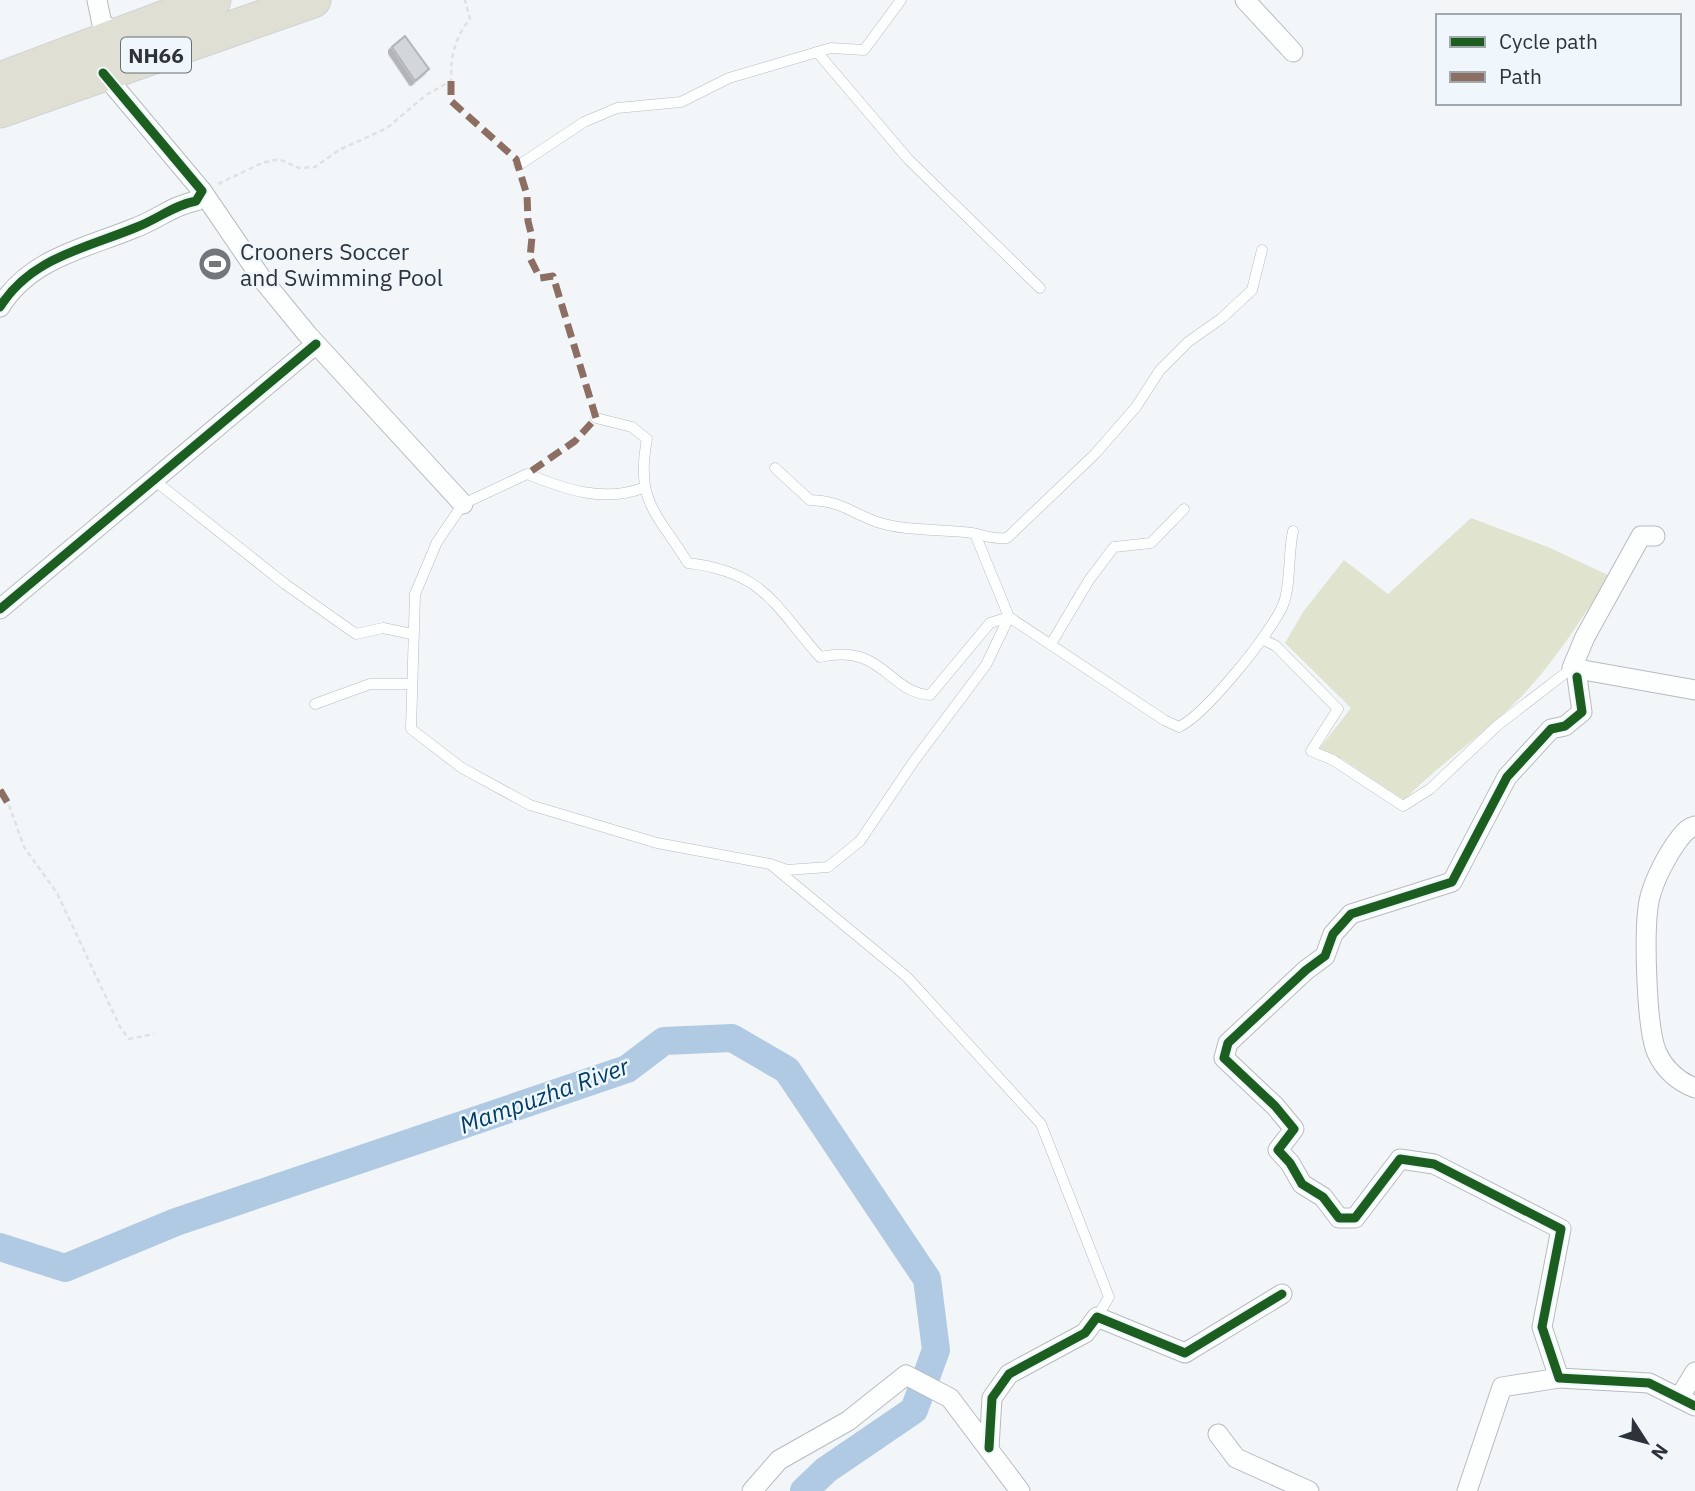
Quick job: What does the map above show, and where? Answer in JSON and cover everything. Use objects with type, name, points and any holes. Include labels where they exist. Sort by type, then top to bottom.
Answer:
[{"type":"highway","name":"NH66","points":[[0,80],[213,0]]},
{"type":"highway","name":"NH66","points":[[0,110],[313,0]]},
{"type":"street","points":[[97,0],[102,24],[123,34]]},
{"type":"street","points":[[1245,0],[1293,52]]},
{"type":"street","points":[[103,74],[202,191],[262,279],[316,344],[463,504]]},
{"type":"street","points":[[0,307],[10,290],[41,266],[74,249],[134,229],[179,204],[196,201],[202,191]]},
{"type":"street","points":[[0,609],[316,344]]},
{"type":"street","points":[[1559,1378],[1542,1327],[1561,1229],[1434,1164],[1400,1159],[1355,1219],[1339,1218],[1323,1197],[1302,1184],[1290,1163],[1278,1150],[1293,1129],[1289,1123],[1224,1058],[1228,1043],[1306,970],[1325,956],[1333,934],[1351,914],[1452,882],[1507,777],[1551,729],[1565,726],[1582,712],[1575,673],[1585,638],[1641,536],[1655,536]]},
{"type":"street","points":[[1575,673],[1695,690]]},
{"type":"street","points":[[1695,826],[1689,827],[1674,845],[1663,866],[1650,897],[1647,927],[1647,981],[1655,1050],[1666,1069],[1695,1088]]},
{"type":"street","points":[[989,1448],[992,1398],[1009,1374],[1085,1333],[1097,1317],[1185,1353],[1282,1294]]},
{"type":"street","points":[[1467,1491],[1502,1387],[1559,1378],[1649,1383],[1687,1402],[1695,1372]]},
{"type":"street","points":[[752,1491],[779,1461],[848,1421],[906,1375],[950,1398],[1020,1491]]},
{"type":"street","points":[[1218,1434],[1236,1458],[1309,1491]]},
{"type":"lane","points":[[519,165],[584,122],[617,108],[681,102],[729,78],[831,48],[864,51],[901,0]]},
{"type":"lane","points":[[817,52],[908,159],[1040,288]]},
{"type":"lane","points":[[775,468],[810,500],[832,501],[876,522],[898,528],[975,534],[995,540],[1007,538],[1095,454],[1136,407],[1160,370],[1188,342],[1222,318],[1252,290],[1262,250]]},
{"type":"lane","points":[[596,418],[632,426],[648,439],[642,467],[643,488],[688,564],[715,567],[762,589],[785,611],[820,657],[842,652],[861,656],[918,694],[930,695],[989,623],[1009,617]]},
{"type":"lane","points":[[643,488],[622,496],[571,491],[527,474],[463,504],[437,542],[415,594],[411,729],[462,768],[530,805],[657,843],[770,864],[788,870],[828,867],[860,841],[914,761],[986,664],[1009,617]]},
{"type":"lane","points":[[154,480],[285,584],[356,634],[383,628],[412,634]]},
{"type":"lane","points":[[1051,644],[1089,580],[1114,547],[1150,543],[1184,509]]},
{"type":"lane","points":[[975,534],[1009,617],[1164,720],[1179,727],[1191,722],[1262,639],[1284,603],[1293,531]]},
{"type":"lane","points":[[1262,639],[1276,646],[1338,709],[1311,751],[1334,760],[1403,806],[1430,789],[1498,725],[1575,673]]},
{"type":"lane","points":[[315,704],[370,684],[412,684]]},
{"type":"lane","points":[[770,864],[907,977],[1041,1124],[1110,1297],[1097,1317]]},
{"type":"path","points":[[202,191],[262,163],[279,159],[299,168],[315,167],[339,150],[387,128],[426,95],[451,81],[452,51],[456,38],[470,19],[465,0]]},
{"type":"path","points":[[9,805],[24,847],[57,893],[120,1027],[129,1039],[154,1034]]},
{"type":"green space","points":[[1471,518],[1548,547],[1610,576],[1566,641],[1530,687],[1404,800],[1344,760],[1319,749],[1351,708],[1285,643],[1303,612],[1344,560],[1388,594]]},
{"type":"building","points":[[405,36],[429,69],[415,81],[392,47]]},
{"type":"waterway","name":"Mampuzha River","points":[[0,1247],[65,1268],[176,1222],[627,1069],[664,1041],[732,1038],[787,1070],[927,1279],[936,1350],[914,1410],[826,1470],[804,1491]]},
{"type":"marked path","points":[[451,81],[451,101],[516,159],[527,195],[532,237],[530,258],[540,278],[553,276],[596,418],[575,441],[527,474]]},
{"type":"marked path","points":[[0,790],[9,805]]},
{"type":"cycle path","points":[[0,307],[27,276],[44,265],[196,201],[202,191],[103,73]]},
{"type":"cycle path","points":[[0,609],[316,344]]},
{"type":"cycle path","points":[[1577,677],[1582,712],[1565,726],[1551,729],[1507,777],[1452,882],[1351,914],[1333,934],[1325,956],[1306,970],[1228,1043],[1224,1058],[1275,1106],[1294,1129],[1278,1150],[1290,1163],[1302,1184],[1323,1197],[1339,1218],[1355,1218],[1400,1159],[1434,1164],[1561,1229],[1542,1327],[1559,1378],[1649,1383],[1695,1406]]},
{"type":"cycle path","points":[[989,1448],[992,1398],[1009,1374],[1085,1333],[1097,1317],[1185,1353],[1282,1294]]},
{"type":"place","name":"Crooners Soccer and Swimming Pool","points":[[215,264]]}]
